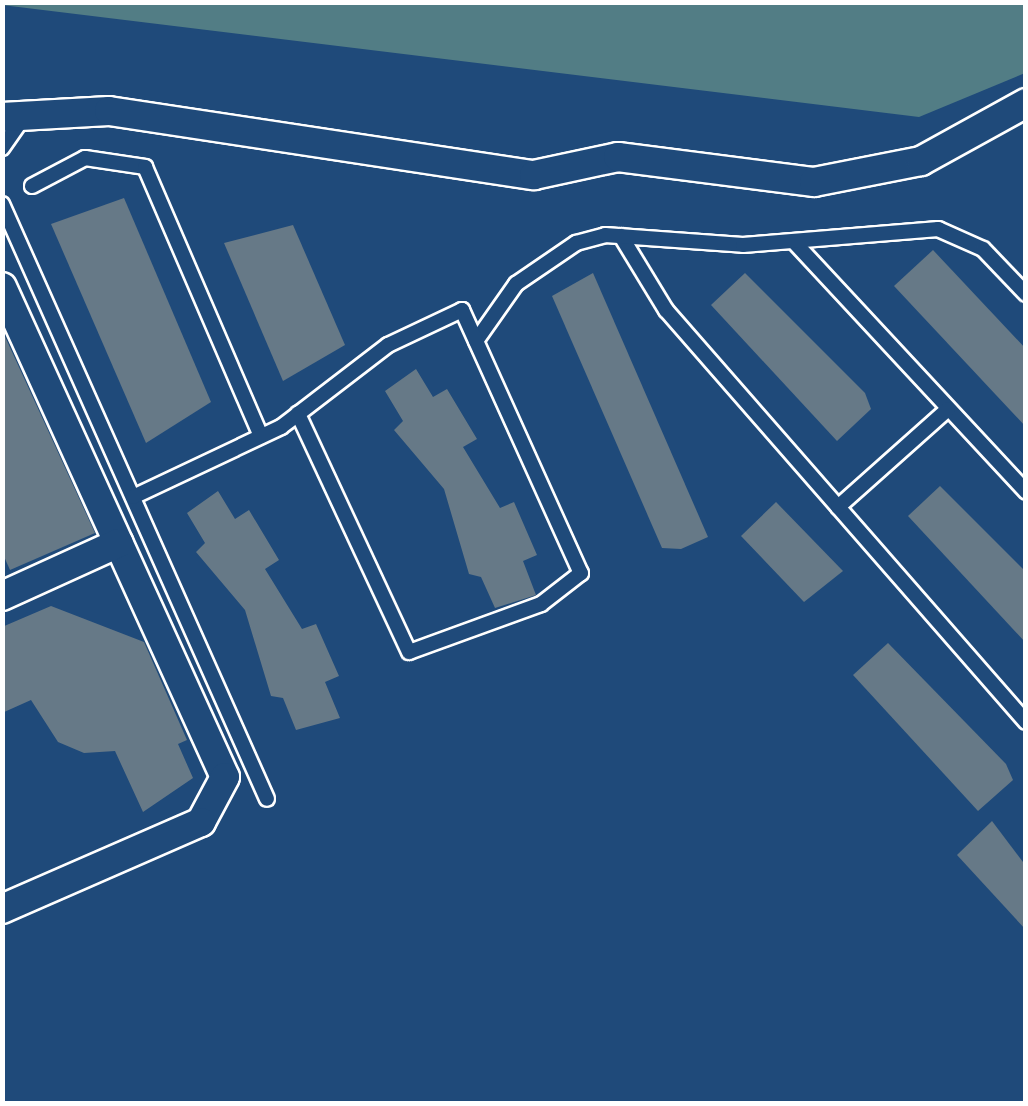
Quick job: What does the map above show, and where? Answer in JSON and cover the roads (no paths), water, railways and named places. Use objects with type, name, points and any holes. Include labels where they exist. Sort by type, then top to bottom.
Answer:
[{"type":"street","points":[[13,116],[109,111],[534,175],[618,157],[814,182],[920,161],[1026,104]]},
{"type":"street","points":[[2,287],[225,777],[221,798],[201,822],[2,908]]},
{"type":"street","points":[[2,596],[119,543]]},
{"type":"lane","points":[[2,148],[13,116]]},
{"type":"lane","points":[[32,186],[86,158],[145,167],[261,436]]},
{"type":"lane","points":[[2,204],[267,799]]},
{"type":"lane","points":[[476,340],[516,284],[576,243],[622,236],[795,244],[961,234],[1026,294]]},
{"type":"lane","points":[[622,236],[666,310],[1026,722]]},
{"type":"lane","points":[[795,244],[1026,492]]},
{"type":"lane","points":[[133,498],[261,436],[298,414],[388,345],[462,310],[581,573],[541,604],[408,652],[298,414]]},
{"type":"lane","points":[[838,506],[948,409]]}]
